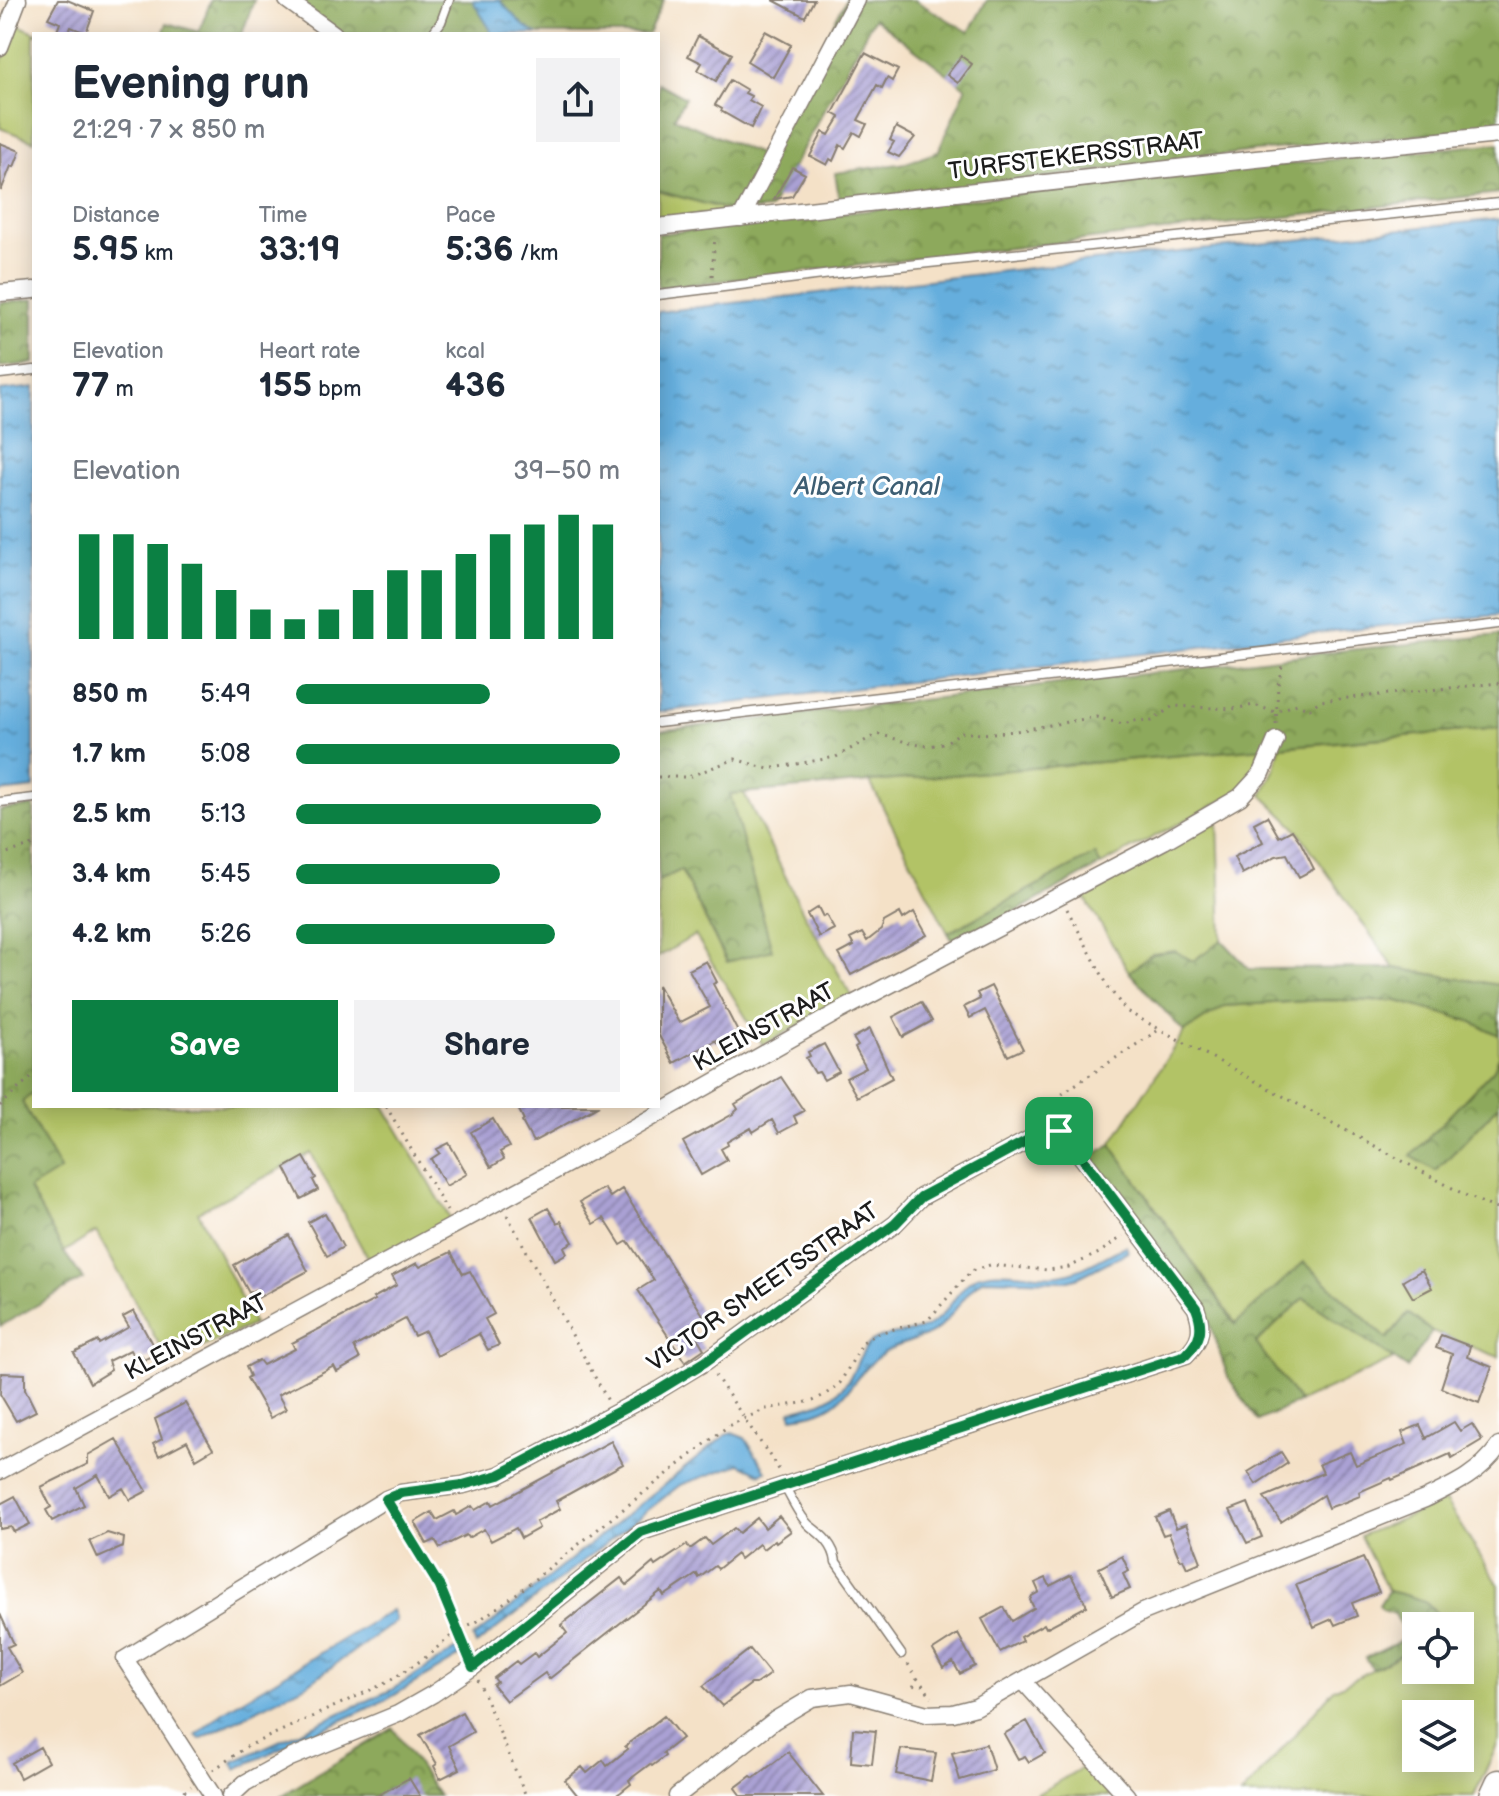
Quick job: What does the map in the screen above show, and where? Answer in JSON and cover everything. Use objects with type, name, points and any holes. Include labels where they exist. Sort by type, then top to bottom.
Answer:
[{"type":"highway","points":[[1493,1796],[1499,1783]]},
{"type":"street","points":[[0,47],[18,0]]},
{"type":"street","points":[[287,0],[331,32]]},
{"type":"street","points":[[741,218],[856,0]]},
{"type":"street","name":"TURFSTEKERSSTRAAT","points":[[660,227],[1256,159],[1499,135]]},
{"type":"street","points":[[0,293],[32,290]]},
{"type":"street","name":"KLEINSTRAAT","points":[[0,1471],[499,1201],[836,1013],[1164,841],[1240,797],[1262,773],[1276,740]]},
{"type":"street","points":[[231,1796],[245,1783],[290,1758],[398,1714],[473,1667],[641,1532],[782,1478],[1186,1355],[1196,1345],[1202,1331],[1196,1308],[1071,1142],[1059,1131]]},
{"type":"street","name":"VICTOR SMEETSSTRAAT","points":[[213,1796],[125,1659],[386,1499],[401,1493],[463,1485],[499,1475],[615,1414],[705,1362],[895,1224],[921,1197],[1043,1132],[1059,1131]]},
{"type":"street","points":[[677,1796],[775,1720],[812,1698],[851,1693],[927,1714],[976,1707],[1143,1612],[1458,1483],[1486,1463],[1499,1447]]},
{"type":"street","points":[[1023,1681],[1127,1796]]},
{"type":"lane","points":[[434,32],[449,0]]},
{"type":"lane","points":[[660,295],[881,268],[1499,203]]},
{"type":"lane","points":[[0,374],[32,370]]},
{"type":"lane","points":[[660,723],[1499,624]]},
{"type":"lane","points":[[0,802],[32,798]]},
{"type":"lane","points":[[782,1478],[809,1525],[817,1529],[835,1552],[836,1562],[901,1654]]},
{"type":"path","points":[[711,288],[717,222]]},
{"type":"path","points":[[1276,721],[1286,647]]},
{"type":"path","points":[[660,777],[688,777],[735,759],[768,769],[836,757],[877,734],[915,745],[936,747],[951,741],[960,732],[1016,731],[1096,717],[1123,724],[1138,720],[1152,721],[1173,706],[1233,709],[1254,705],[1275,712],[1297,704],[1310,709],[1319,701],[1499,683]]},
{"type":"path","points":[[0,855],[32,846]]},
{"type":"path","points":[[1060,895],[1109,988],[1126,1011],[1467,1196],[1499,1210]]},
{"type":"path","points":[[1059,1131],[1061,1094],[1160,1029]]},
{"type":"path","points":[[0,1106],[32,1076]]},
{"type":"path","points":[[387,1108],[452,1221]]},
{"type":"path","points":[[499,1201],[615,1414]]},
{"type":"path","points":[[178,1796],[248,1746],[388,1682],[426,1657],[458,1630],[478,1621],[511,1598],[728,1426],[766,1409],[813,1401],[826,1394],[840,1383],[863,1342],[878,1333],[927,1321],[971,1271],[990,1265],[1048,1270],[1069,1267],[1099,1253],[1134,1228]]},
{"type":"path","points":[[705,1362],[782,1478]]},
{"type":"path","points":[[386,1499],[440,1587],[526,1796]]},
{"type":"path","points":[[901,1654],[944,1713]]},
{"type":"path","points":[[904,1706],[917,1678]]},
{"type":"green space","points":[[211,0],[254,0],[243,32],[199,32]]},
{"type":"green space","points":[[280,0],[664,0],[649,32],[327,32]]},
{"type":"green space","points":[[846,0],[914,0],[969,32],[987,0],[1499,0],[1499,127],[1255,151],[840,203],[835,173],[906,163],[938,152],[966,88],[874,18],[770,209],[736,212],[660,192],[660,84],[685,98],[674,118],[763,156]]},
{"type":"green space","points":[[167,23],[199,32],[164,32]]},
{"type":"green space","points":[[16,24],[34,32],[32,140],[0,128],[0,66]]},
{"type":"green space","points":[[1499,143],[1499,193],[660,288],[660,234]]},
{"type":"green space","points":[[660,192],[736,212],[660,219]]},
{"type":"green space","points":[[32,299],[32,363],[0,367],[0,303]]},
{"type":"green space","points":[[1499,635],[1499,728],[730,794],[772,950],[727,962],[681,870],[660,880],[660,731]]},
{"type":"green space","points":[[1499,728],[1499,985],[1394,968],[1295,827],[1262,795],[1275,768],[1280,747]]},
{"type":"green space","points":[[1261,748],[1250,781],[1233,795],[1101,865],[1094,855],[948,933],[870,782]]},
{"type":"green space","points":[[744,793],[804,914],[852,996],[763,1045],[695,935],[660,956],[660,880],[681,870],[727,962],[729,794]]},
{"type":"green space","points":[[32,806],[32,1093],[22,1102],[60,1170],[29,1189],[64,1252],[83,1279],[0,1326],[0,810]]},
{"type":"green space","points":[[1218,821],[1222,940],[1193,961],[1152,954],[1129,972],[1082,893]]},
{"type":"green space","points":[[1095,854],[1101,865],[955,945],[948,933]]},
{"type":"green space","points":[[1222,940],[1249,969],[1394,968],[1499,985],[1499,1035],[1470,1021],[1397,1001],[1324,1000],[1225,1006],[1184,1032],[1129,972],[1152,954],[1175,951],[1193,961]]},
{"type":"green space","points":[[1324,1000],[1397,1001],[1470,1021],[1499,1035],[1499,1057],[1494,1069],[1411,1156],[1436,1170],[1499,1105],[1499,1357],[1432,1332],[1408,1313],[1387,1339],[1304,1262],[1236,1324],[1111,1144],[1184,1032],[1225,1006]]},
{"type":"green space","points":[[1499,1057],[1499,1105],[1436,1171],[1411,1156],[1494,1069]]},
{"type":"green space","points":[[32,1093],[32,1108],[385,1108],[452,1221],[370,1263],[311,1153],[198,1212],[254,1324],[169,1362],[96,1232],[64,1252],[28,1189],[60,1170],[22,1102]]},
{"type":"green space","points":[[1111,1144],[1235,1324],[1304,1262],[1387,1339],[1408,1313],[1432,1332],[1407,1368],[1304,1298],[1256,1343],[1299,1402],[1258,1421],[1228,1377],[1204,1307],[1091,1157]]},
{"type":"green space","points":[[1304,1298],[1394,1359],[1299,1402],[1256,1343]]},
{"type":"green space","points":[[1445,1501],[1499,1585],[1499,1741],[1474,1796],[1241,1796],[1334,1689],[1402,1654],[1402,1684],[1474,1684],[1474,1612],[1435,1612],[1415,1598],[1388,1591],[1360,1536]]},
{"type":"green space","points":[[1388,1591],[1415,1598],[1435,1612],[1402,1612],[1402,1628],[1395,1614],[1382,1610],[1379,1605]]},
{"type":"green space","points":[[1402,1640],[1402,1654],[1373,1669],[1366,1658]]},
{"type":"green space","points":[[393,1728],[439,1796],[281,1796]]},
{"type":"green space","points":[[1090,1763],[1120,1796],[1034,1796]]},
{"type":"water","points":[[472,0],[499,0],[534,32],[491,32]]},
{"type":"water","name":"Albert Canal","points":[[1499,219],[1499,615],[1351,629],[660,712],[660,312],[1063,264]]},
{"type":"water","points":[[32,387],[32,788],[0,792],[0,391]]},
{"type":"water","points":[[1126,1246],[1128,1252],[1065,1281],[983,1279],[936,1330],[885,1352],[837,1401],[826,1408],[792,1417],[790,1411],[819,1403],[835,1394],[849,1380],[869,1344],[933,1323],[974,1278],[992,1273],[1067,1274]]},
{"type":"water","points":[[732,1433],[745,1438],[766,1471],[761,1474],[740,1464],[680,1485],[476,1645],[473,1638]]},
{"type":"water","points":[[392,1610],[396,1621],[308,1684],[200,1739],[196,1735],[224,1711]]},
{"type":"water","points":[[457,1649],[460,1656],[386,1700],[236,1769],[233,1762],[391,1690]]},
{"type":"building","points":[[58,0],[67,0],[94,11],[86,32],[71,27],[69,32],[57,32],[60,23],[48,18]]},
{"type":"building","points":[[773,0],[814,0],[805,17]]},
{"type":"building","points":[[765,31],[791,45],[773,77],[747,61]]},
{"type":"building","points":[[698,36],[732,54],[716,81],[698,70],[702,63],[688,56]]},
{"type":"building","points":[[865,53],[898,70],[892,81],[887,78],[882,88],[877,85],[858,120],[867,124],[861,136],[854,132],[845,148],[840,145],[833,161],[830,159],[827,165],[810,156],[823,132],[829,135],[840,117],[833,113]]},
{"type":"building","points":[[961,56],[972,64],[958,83],[947,75]]},
{"type":"building","points":[[730,80],[747,90],[745,93],[751,96],[749,100],[761,107],[751,128],[715,105]]},
{"type":"building","points":[[896,127],[915,137],[899,157],[888,152],[894,142],[890,140]]},
{"type":"building","points":[[0,143],[20,151],[1,191]]},
{"type":"building","points":[[792,167],[805,174],[792,196],[774,199]]},
{"type":"building","points":[[1267,816],[1279,837],[1292,830],[1314,869],[1299,877],[1287,854],[1276,856],[1242,874],[1234,857],[1263,842],[1254,823]]},
{"type":"building","points":[[818,907],[834,929],[819,937],[807,914]]},
{"type":"building","points":[[914,912],[927,935],[851,975],[839,954],[854,946],[850,939],[862,933],[867,941],[881,930],[884,922],[900,913],[903,919]]},
{"type":"building","points":[[706,961],[717,982],[713,984],[738,1032],[674,1063],[660,1038],[660,989],[679,1023],[710,1007],[689,970]]},
{"type":"building","points":[[991,986],[1023,1049],[1008,1056],[985,1010],[970,1018],[964,1007],[980,999],[977,993]]},
{"type":"building","points":[[921,1002],[932,1021],[903,1037],[893,1017]]},
{"type":"building","points":[[870,1029],[892,1078],[857,1097],[846,1078],[866,1068],[853,1038]]},
{"type":"building","points":[[824,1044],[839,1072],[824,1080],[819,1072],[815,1073],[806,1058],[810,1056],[808,1052]]},
{"type":"building","points":[[781,1077],[804,1111],[794,1116],[797,1123],[779,1133],[772,1120],[753,1132],[751,1128],[721,1149],[727,1160],[701,1175],[683,1142],[733,1114],[738,1109],[735,1104]]},
{"type":"building","points":[[518,1108],[595,1108],[533,1142],[522,1122],[524,1120]]},
{"type":"building","points":[[493,1119],[509,1147],[500,1152],[504,1159],[491,1167],[471,1132]]},
{"type":"building","points":[[449,1143],[467,1174],[446,1186],[431,1159],[440,1153],[437,1149]]},
{"type":"building","points":[[304,1157],[316,1178],[313,1180],[318,1190],[301,1199],[285,1168]]},
{"type":"building","points":[[604,1188],[610,1197],[622,1189],[705,1318],[691,1327],[704,1349],[685,1362],[638,1290],[654,1280],[628,1241],[621,1245],[604,1218],[594,1224],[580,1202]]},
{"type":"building","points":[[548,1208],[557,1223],[561,1221],[573,1242],[564,1247],[567,1253],[555,1260],[532,1217]]},
{"type":"building","points":[[325,1213],[343,1247],[327,1256],[308,1222]]},
{"type":"building","points":[[289,1235],[308,1271],[258,1298],[254,1290],[249,1293],[234,1265]]},
{"type":"building","points":[[451,1252],[463,1274],[470,1271],[494,1314],[485,1319],[499,1345],[488,1350],[479,1334],[437,1356],[425,1331],[414,1336],[405,1319],[354,1347],[360,1359],[337,1372],[334,1366],[278,1395],[286,1409],[270,1418],[247,1378],[250,1376],[246,1367],[259,1360],[263,1365],[295,1349],[292,1343],[375,1300],[373,1298],[397,1285],[392,1276],[417,1263],[420,1267]]},
{"type":"building","points":[[1422,1270],[1432,1288],[1413,1298],[1403,1281]]},
{"type":"building","points":[[134,1311],[157,1353],[144,1360],[142,1356],[135,1359],[130,1350],[108,1361],[111,1370],[90,1383],[74,1353],[98,1341],[99,1344],[129,1327],[123,1317]]},
{"type":"building","points":[[1441,1335],[1470,1346],[1467,1357],[1492,1367],[1479,1403],[1441,1388],[1452,1354],[1436,1348]]},
{"type":"building","points":[[1,1373],[25,1374],[25,1389],[36,1411],[16,1421],[0,1394]]},
{"type":"building","points":[[185,1403],[213,1449],[196,1459],[187,1441],[159,1456],[153,1444],[162,1439],[155,1419]]},
{"type":"building","points":[[1454,1422],[1460,1431],[1472,1424],[1482,1440],[1452,1458],[1450,1454],[1391,1478],[1345,1502],[1328,1508],[1323,1495],[1281,1522],[1264,1497],[1323,1473],[1319,1464],[1350,1452],[1356,1465],[1407,1444],[1402,1432],[1420,1425],[1426,1438]]},
{"type":"building","points":[[116,1439],[147,1491],[130,1500],[123,1488],[109,1496],[98,1475],[76,1488],[84,1505],[52,1521],[46,1510],[51,1507],[41,1487],[88,1464],[88,1455]]},
{"type":"building","points":[[611,1441],[623,1464],[556,1501],[560,1509],[536,1522],[539,1528],[521,1538],[516,1528],[491,1541],[484,1529],[440,1548],[435,1540],[427,1544],[415,1522],[432,1512],[437,1520],[454,1511],[456,1515],[472,1506],[475,1510],[491,1501],[493,1505]]},
{"type":"building","points":[[1281,1452],[1288,1463],[1256,1484],[1248,1472]]},
{"type":"building","points":[[15,1496],[30,1524],[14,1532],[11,1527],[0,1529],[0,1504]]},
{"type":"building","points":[[1248,1503],[1262,1537],[1247,1543],[1230,1510]]},
{"type":"building","points":[[1169,1511],[1176,1528],[1186,1524],[1201,1562],[1187,1568],[1183,1559],[1180,1560],[1169,1533],[1163,1535],[1155,1517]]},
{"type":"building","points":[[779,1516],[791,1531],[776,1542],[763,1549],[759,1544],[740,1559],[737,1554],[718,1569],[715,1566],[699,1578],[697,1574],[664,1596],[661,1591],[549,1679],[545,1673],[506,1701],[493,1685],[497,1682],[494,1678],[516,1661],[519,1664],[534,1653],[537,1657],[567,1633],[561,1625],[621,1578],[627,1585],[653,1563],[655,1566],[687,1545],[690,1549],[705,1538],[711,1545],[734,1528],[739,1533],[757,1518],[765,1528]]},
{"type":"building","points":[[107,1533],[124,1538],[123,1547],[98,1558],[90,1541]]},
{"type":"building","points":[[1122,1556],[1129,1571],[1123,1574],[1130,1589],[1112,1597],[1099,1568]]},
{"type":"building","points":[[1363,1558],[1379,1592],[1352,1603],[1357,1616],[1335,1625],[1332,1619],[1314,1627],[1296,1585]]},
{"type":"building","points":[[1071,1575],[1087,1606],[1046,1628],[1044,1624],[1020,1637],[1022,1641],[1000,1652],[982,1619],[1004,1607],[1012,1621],[1034,1608],[1030,1600],[1039,1592],[1035,1583],[1046,1578],[1050,1586]]},
{"type":"building","points":[[0,1614],[14,1644],[7,1647],[22,1673],[0,1686]]},
{"type":"building","points":[[958,1634],[975,1666],[960,1674],[953,1662],[943,1668],[933,1650]]},
{"type":"building","points":[[750,1649],[770,1674],[722,1706],[703,1686]]},
{"type":"building","points":[[462,1712],[473,1732],[449,1746],[460,1769],[440,1779],[434,1766],[437,1764],[420,1735]]},
{"type":"building","points":[[664,1716],[682,1738],[663,1753],[665,1756],[629,1780],[631,1784],[615,1796],[578,1796],[565,1780],[582,1767],[587,1773],[603,1760],[607,1766],[628,1749],[625,1746]]},
{"type":"building","points":[[1027,1721],[1045,1753],[1029,1762],[1025,1756],[1018,1759],[1004,1734]]},
{"type":"building","points":[[853,1729],[876,1731],[872,1764],[851,1762]]},
{"type":"building","points":[[986,1744],[994,1770],[960,1780],[952,1753]]},
{"type":"building","points":[[40,1747],[48,1762],[20,1778],[12,1763]]},
{"type":"building","points":[[901,1749],[936,1753],[931,1781],[896,1774]]},
{"type":"building","points":[[788,1752],[823,1796],[741,1796],[735,1788],[751,1776],[754,1778]]},
{"type":"building","points":[[409,1778],[420,1796],[377,1796]]},
{"type":"route","points":[[1059,1131],[1071,1142],[1196,1308],[1202,1331],[1196,1345],[1186,1355],[641,1532],[473,1667],[440,1587],[386,1499],[401,1493],[463,1485],[499,1475],[659,1390],[705,1362],[895,1224],[921,1197],[1043,1132],[1059,1131]]}]
